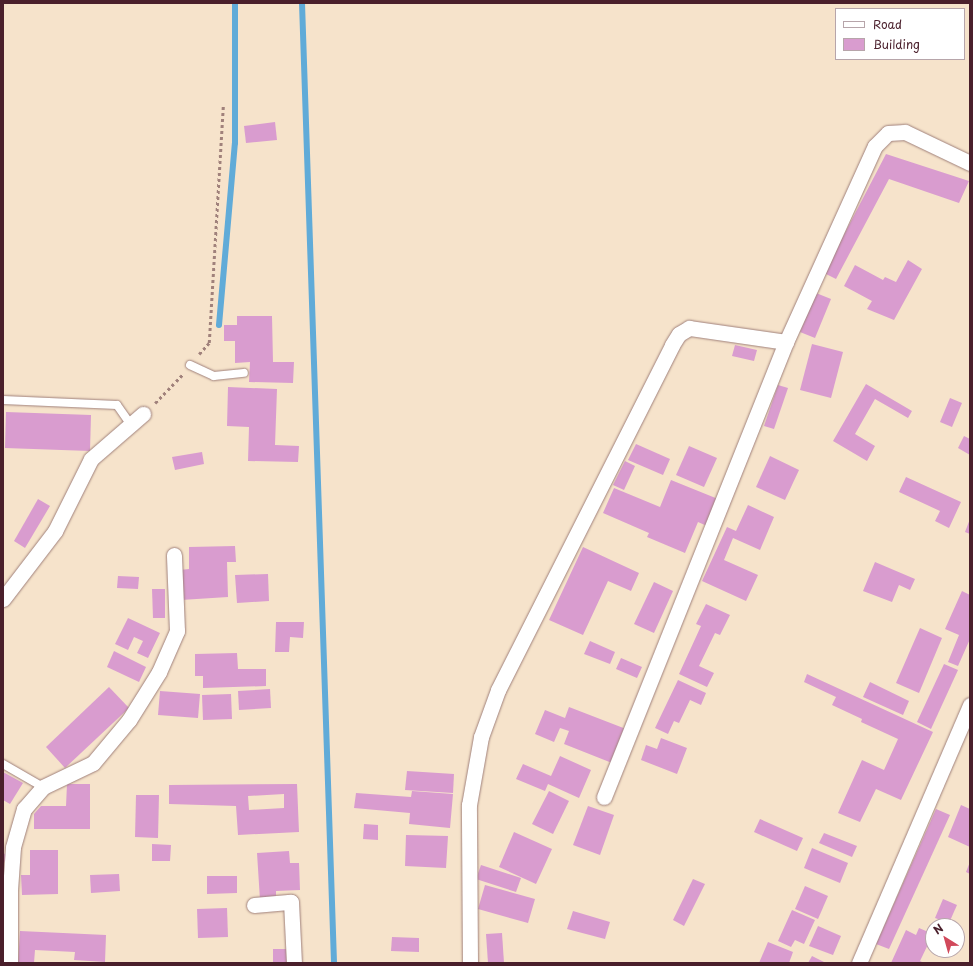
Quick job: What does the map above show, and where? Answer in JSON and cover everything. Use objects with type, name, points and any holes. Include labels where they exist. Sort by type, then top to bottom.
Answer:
[{"type":"street","points":[[604,797],[786,342],[875,146],[888,133],[905,132],[970,162]]},
{"type":"street","points":[[470,963],[469,805],[481,737],[498,690],[672,345],[678,334],[689,328],[786,342]]},
{"type":"street","points":[[3,599],[55,531],[91,459],[143,414]]},
{"type":"street","points":[[10,963],[10,890],[14,847],[24,809],[43,787],[93,763],[129,720],[159,672],[177,631],[174,555]]},
{"type":"street","points":[[859,963],[970,705]]},
{"type":"street","points":[[254,905],[291,902],[294,963]]},
{"type":"lane","points":[[190,365],[214,376],[244,373]]},
{"type":"lane","points":[[3,400],[117,405],[131,425]]},
{"type":"lane","points":[[3,764],[43,787]]},
{"type":"path","points":[[143,414],[190,365],[209,342],[223,104]]},
{"type":"building","points":[[275,122],[277,140],[246,143],[244,126]]},
{"type":"building","points":[[886,154],[969,181],[959,203],[889,179],[836,279],[824,273]]},
{"type":"building","points":[[908,260],[922,269],[894,320],[867,309],[872,301],[844,286],[855,265],[883,280],[885,277],[896,282]]},
{"type":"building","points":[[816,293],[831,299],[815,338],[800,332]]},
{"type":"building","points":[[237,316],[272,316],[273,362],[294,362],[293,383],[249,382],[250,362],[235,363],[235,341],[224,341],[224,325],[237,325]]},
{"type":"building","points":[[812,344],[843,352],[831,398],[800,390]]},
{"type":"building","points":[[735,345],[757,350],[754,361],[732,356]]},
{"type":"building","points":[[866,384],[912,411],[908,418],[875,399],[855,434],[875,446],[867,461],[833,441]]},
{"type":"building","points":[[778,385],[788,388],[774,429],[764,426]]},
{"type":"building","points":[[228,387],[277,389],[275,445],[299,446],[298,462],[248,461],[249,427],[227,426]]},
{"type":"building","points":[[950,398],[962,403],[952,427],[940,422]]},
{"type":"building","points":[[6,412],[91,415],[90,451],[5,448]]},
{"type":"building","points":[[964,436],[970,439],[970,455],[958,448]]},
{"type":"building","points":[[636,444],[670,459],[663,475],[628,460]]},
{"type":"building","points":[[689,446],[717,458],[704,487],[676,475]]},
{"type":"building","points":[[202,452],[204,464],[175,470],[172,457]]},
{"type":"building","points":[[770,456],[799,470],[785,500],[756,487]]},
{"type":"building","points":[[625,461],[635,466],[624,490],[613,485]]},
{"type":"building","points":[[906,477],[961,502],[949,528],[935,521],[940,511],[899,492]]},
{"type":"building","points":[[671,480],[718,499],[707,526],[698,522],[685,553],[647,537],[649,533],[603,513],[614,488],[660,507]]},
{"type":"building","points":[[38,499],[50,506],[25,548],[14,541]]},
{"type":"building","points":[[748,505],[774,517],[760,550],[733,538],[724,560],[758,575],[746,601],[702,581],[727,527],[736,531]]},
{"type":"building","points":[[970,519],[970,534],[965,532]]},
{"type":"building","points":[[235,546],[236,562],[227,562],[228,597],[181,600],[180,570],[189,569],[189,547]]},
{"type":"building","points":[[583,547],[639,573],[631,591],[608,581],[583,635],[549,620]]},
{"type":"building","points":[[875,562],[915,579],[910,590],[899,585],[892,602],[863,591]]},
{"type":"building","points":[[268,574],[269,601],[237,603],[235,575]]},
{"type":"building","points":[[118,576],[139,577],[138,589],[117,588]]},
{"type":"building","points":[[654,582],[673,591],[654,633],[634,624]]},
{"type":"building","points":[[152,589],[165,589],[165,618],[153,618]]},
{"type":"building","points":[[962,591],[970,595],[970,639],[958,666],[948,662],[959,635],[945,629]]},
{"type":"building","points":[[706,604],[730,615],[720,635],[715,633],[699,666],[714,673],[707,687],[679,674],[701,626],[696,624]]},
{"type":"building","points":[[128,618],[160,633],[148,658],[137,653],[143,641],[134,637],[128,650],[115,644]]},
{"type":"building","points":[[276,622],[304,622],[303,638],[290,637],[289,652],[275,652]]},
{"type":"building","points":[[920,628],[942,638],[919,693],[896,683]]},
{"type":"building","points":[[590,641],[615,652],[610,664],[584,654]]},
{"type":"building","points":[[114,651],[146,667],[139,682],[107,667]]},
{"type":"building","points":[[237,653],[238,669],[266,669],[266,686],[203,688],[203,676],[195,676],[195,654]]},
{"type":"building","points":[[621,658],[642,667],[637,678],[616,669]]},
{"type":"building","points":[[944,664],[958,670],[931,729],[917,722]]},
{"type":"building","points":[[807,674],[933,732],[901,800],[876,789],[860,822],[838,813],[862,760],[884,770],[898,739],[861,722],[862,719],[832,705],[836,697],[804,682]]},
{"type":"building","points":[[678,680],[706,693],[701,705],[690,700],[679,723],[674,721],[668,734],[655,728]]},
{"type":"building","points":[[870,682],[909,701],[903,715],[863,697]]},
{"type":"building","points":[[109,687],[129,708],[65,768],[46,747]]},
{"type":"building","points":[[270,689],[271,708],[239,710],[238,691]]},
{"type":"building","points":[[160,691],[200,694],[198,718],[158,715]]},
{"type":"building","points":[[231,694],[232,719],[203,720],[202,695]]},
{"type":"building","points":[[569,707],[626,729],[612,763],[564,744],[569,731],[560,728],[554,742],[535,734],[545,710],[565,718]]},
{"type":"building","points":[[661,738],[687,748],[677,774],[641,760],[646,745],[657,749]]},
{"type":"building","points":[[560,756],[591,770],[579,798],[548,784],[545,791],[516,779],[523,764],[551,776]]},
{"type":"building","points":[[407,771],[454,774],[453,793],[405,790]]},
{"type":"building","points":[[3,772],[23,783],[10,804],[3,800]]},
{"type":"building","points":[[67,784],[90,784],[90,829],[34,829],[34,814],[41,806],[66,806]]},
{"type":"building","points":[[297,784],[299,832],[238,835],[236,806],[169,804],[169,785]],"holes":[[[284,794],[284,808],[249,810],[248,796]]]},
{"type":"building","points":[[412,791],[453,794],[450,828],[409,824],[410,813],[354,808],[356,793],[411,797]]},
{"type":"building","points":[[549,791],[569,801],[553,834],[532,824]]},
{"type":"building","points":[[136,795],[159,795],[158,838],[135,837]]},
{"type":"building","points":[[961,805],[970,809],[970,847],[948,837]]},
{"type":"building","points":[[588,806],[614,815],[600,855],[573,845]]},
{"type":"building","points":[[936,809],[950,815],[889,949],[876,944]]},
{"type":"building","points":[[760,819],[803,838],[797,851],[754,832]]},
{"type":"building","points":[[364,824],[378,825],[378,840],[363,839]]},
{"type":"building","points":[[514,832],[552,849],[536,884],[499,867]]},
{"type":"building","points":[[824,833],[857,846],[852,857],[819,843]]},
{"type":"building","points":[[406,835],[448,836],[446,868],[405,866]]},
{"type":"building","points":[[152,844],[171,845],[170,861],[152,861]]},
{"type":"building","points":[[812,848],[848,863],[840,883],[804,868]]},
{"type":"building","points":[[30,850],[58,850],[58,894],[22,895],[21,875],[30,875]]},
{"type":"building","points":[[289,851],[290,863],[299,863],[300,890],[276,891],[276,899],[260,900],[257,853]]},
{"type":"building","points":[[3,853],[7,855],[3,866]]},
{"type":"building","points":[[970,862],[970,874],[966,872]]},
{"type":"building","points":[[481,865],[521,878],[516,892],[476,879]]},
{"type":"building","points":[[119,874],[120,891],[91,893],[90,875]]},
{"type":"building","points":[[207,876],[237,876],[237,893],[207,894]]},
{"type":"building","points":[[693,879],[705,884],[684,926],[673,920]]},
{"type":"building","points":[[485,885],[535,899],[528,923],[478,909]]},
{"type":"building","points":[[805,886],[828,896],[818,919],[795,909]]},
{"type":"building","points":[[943,899],[957,905],[951,918],[935,918]]},
{"type":"building","points":[[227,908],[228,937],[198,938],[197,909]]},
{"type":"building","points":[[792,910],[815,920],[804,944],[795,940],[791,947],[778,941]]},
{"type":"building","points":[[573,911],[610,922],[605,939],[567,929]]},
{"type":"building","points":[[818,926],[841,936],[833,955],[809,946]]},
{"type":"building","points":[[919,928],[925,931],[925,951],[920,961],[924,963],[891,963],[906,930],[916,935]]},
{"type":"building","points":[[20,931],[106,935],[105,962],[74,960],[75,952],[35,950],[34,963],[18,963]]},
{"type":"building","points":[[502,933],[504,963],[488,963],[486,934]]},
{"type":"building","points":[[392,937],[419,938],[419,952],[391,951]]},
{"type":"building","points":[[768,942],[793,952],[789,963],[759,963]]},
{"type":"building","points":[[273,949],[286,949],[287,963],[273,963]]},
{"type":"building","points":[[812,956],[826,963],[808,963]]},
{"type":"waterway","points":[[219,325],[235,143],[235,3]]},
{"type":"waterway","points":[[302,3],[334,963]]}]
